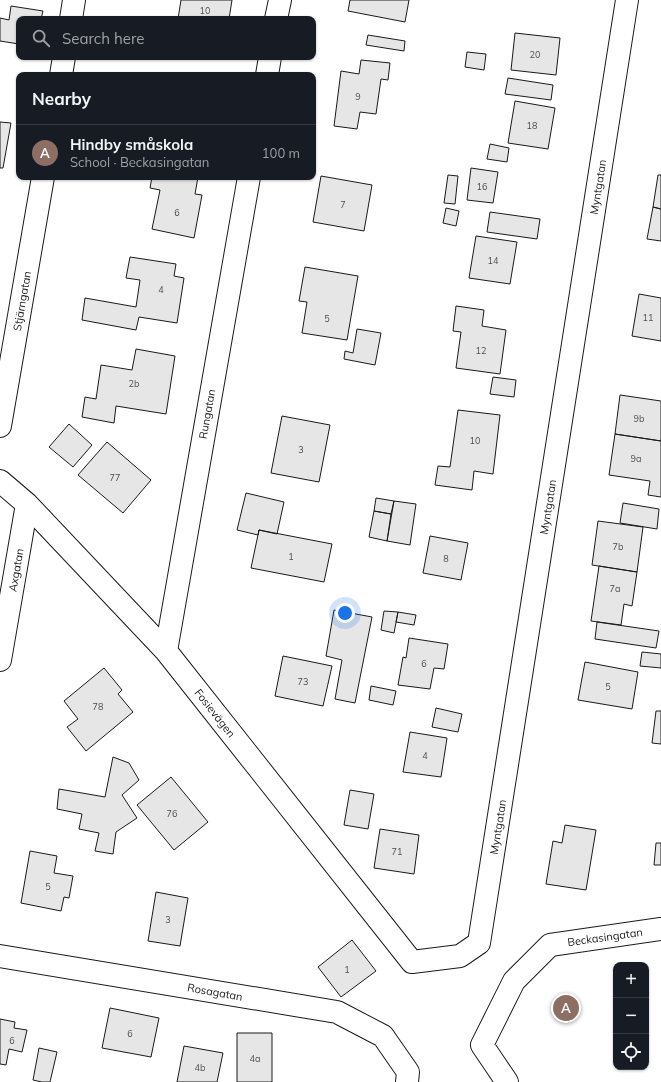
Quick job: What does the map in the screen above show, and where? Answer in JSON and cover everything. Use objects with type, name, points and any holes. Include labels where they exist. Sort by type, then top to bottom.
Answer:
[{"type":"street","points":[[71,16],[74,0]]},
{"type":"street","points":[[277,16],[280,0]]},
{"type":"street","name":"Myntgatan","points":[[412,962],[460,956],[479,943],[627,0]]},
{"type":"street","points":[[62,72],[64,60]]},
{"type":"street","points":[[268,72],[270,60]]},
{"type":"street","name":"Stjärngatan","points":[[0,426],[42,180]]},
{"type":"street","name":"Rungatan","points":[[166,651],[248,180]]},
{"type":"street","name":"Fosievägen","points":[[0,481],[27,504],[166,651],[412,962]]},
{"type":"street","name":"Axgatan","points":[[0,660],[27,504]]},
{"type":"street","name":"Beckasingatan","points":[[508,1082],[482,1045],[514,981],[550,945],[661,929]]},
{"type":"street","name":"Rosagatan","points":[[0,956],[337,1012],[383,1036],[407,1077]]},
{"type":"building","points":[[181,0],[232,0],[229,16],[178,16]]},
{"type":"building","points":[[350,0],[409,0],[405,22],[348,11]]},
{"type":"building","points":[[11,6],[43,11],[42,16],[16,16],[16,44],[0,41],[0,18],[9,20]]},
{"type":"building","points":[[515,33],[560,38],[556,75],[511,70]]},
{"type":"building","points":[[368,35],[405,41],[404,51],[366,45]]},
{"type":"building","points":[[467,52],[486,54],[484,70],[465,67]]},
{"type":"building","points":[[361,60],[390,63],[388,80],[381,79],[376,114],[360,112],[357,129],[334,126],[341,71],[359,74]]},
{"type":"building","points":[[508,78],[553,85],[551,100],[505,94]]},
{"type":"building","points":[[515,101],[555,108],[548,149],[508,143]]},
{"type":"building","points":[[0,122],[11,123],[3,168],[0,168]]},
{"type":"building","points":[[490,144],[509,148],[507,162],[487,159]]},
{"type":"building","points":[[471,168],[498,172],[493,203],[467,200]]},
{"type":"building","points":[[448,175],[458,176],[455,204],[444,203]]},
{"type":"building","points":[[658,175],[661,175],[661,209],[653,207]]},
{"type":"building","points":[[321,176],[372,185],[364,231],[313,222]]},
{"type":"building","points":[[151,180],[197,180],[195,194],[202,195],[194,238],[152,229],[160,190],[150,188]]},
{"type":"building","points":[[653,207],[661,209],[661,241],[647,239]]},
{"type":"building","points":[[446,208],[459,211],[456,226],[443,223]]},
{"type":"building","points":[[490,212],[540,219],[537,239],[487,232]]},
{"type":"building","points":[[476,236],[517,242],[510,284],[469,278]]},
{"type":"building","points":[[130,257],[176,264],[174,276],[184,278],[177,323],[139,317],[136,330],[82,320],[85,298],[136,307],[140,280],[126,278]]},
{"type":"building","points":[[305,267],[358,276],[347,340],[302,333],[307,302],[299,301]]},
{"type":"building","points":[[639,294],[661,298],[661,341],[632,336]]},
{"type":"building","points":[[456,306],[484,310],[482,326],[506,330],[500,374],[456,368],[461,332],[453,331]]},
{"type":"building","points":[[357,329],[381,333],[375,365],[344,359],[345,351],[353,353]]},
{"type":"building","points":[[136,349],[175,356],[166,414],[116,406],[114,423],[82,417],[85,397],[96,399],[101,365],[132,370]]},
{"type":"building","points":[[493,377],[516,380],[514,397],[490,394]]},
{"type":"building","points":[[620,395],[661,401],[661,441],[615,434]]},
{"type":"building","points":[[458,410],[500,415],[493,474],[474,471],[472,490],[435,485],[438,466],[450,467]]},
{"type":"building","points":[[282,416],[330,425],[319,482],[271,473]]},
{"type":"building","points":[[69,424],[92,445],[73,467],[49,447]]},
{"type":"building","points":[[615,434],[661,441],[661,497],[648,495],[650,481],[609,475]]},
{"type":"building","points":[[107,442],[151,480],[123,513],[78,475]]},
{"type":"building","points":[[246,493],[284,502],[277,534],[259,530],[258,535],[237,530]]},
{"type":"building","points":[[376,498],[394,501],[391,514],[374,511]]},
{"type":"building","points":[[394,501],[416,504],[410,545],[387,541]]},
{"type":"building","points":[[623,503],[659,509],[657,529],[620,523]]},
{"type":"building","points":[[374,511],[391,514],[387,541],[369,537]]},
{"type":"building","points":[[598,521],[643,527],[637,572],[592,565]]},
{"type":"building","points":[[259,530],[332,544],[324,582],[251,568]]},
{"type":"building","points":[[430,536],[468,543],[461,580],[423,573]]},
{"type":"building","points":[[599,566],[637,572],[632,606],[624,604],[621,625],[591,621]]},
{"type":"building","points":[[334,610],[372,617],[355,703],[335,699],[342,660],[326,656]]},
{"type":"building","points":[[384,611],[398,612],[394,633],[381,630]]},
{"type":"building","points":[[398,612],[416,615],[414,625],[396,622]]},
{"type":"building","points":[[597,622],[659,631],[656,648],[595,639]]},
{"type":"building","points":[[409,638],[448,644],[444,669],[434,668],[430,689],[398,685],[403,657],[406,658]]},
{"type":"building","points":[[642,652],[661,654],[661,668],[640,666]]},
{"type":"building","points":[[283,656],[332,666],[323,706],[275,696]]},
{"type":"building","points":[[585,662],[638,672],[632,709],[578,700]]},
{"type":"building","points":[[104,668],[122,690],[118,694],[133,712],[86,751],[67,727],[78,719],[64,701]]},
{"type":"building","points":[[371,686],[396,691],[393,705],[369,700]]},
{"type":"building","points":[[436,708],[462,714],[458,732],[432,727]]},
{"type":"building","points":[[656,711],[661,711],[661,744],[652,743]]},
{"type":"building","points":[[410,732],[447,738],[441,777],[403,772]]},
{"type":"building","points":[[113,757],[129,763],[139,780],[122,795],[137,818],[116,832],[113,854],[95,851],[99,833],[79,829],[82,814],[57,809],[59,789],[105,797]]},
{"type":"building","points":[[171,777],[208,822],[174,850],[137,805]]},
{"type":"building","points":[[350,790],[374,794],[368,829],[344,825]]},
{"type":"building","points":[[565,825],[596,830],[586,890],[546,884],[553,841],[562,843]]},
{"type":"building","points":[[380,829],[419,835],[414,874],[374,868]]},
{"type":"building","points":[[656,843],[661,843],[661,865],[654,865]]},
{"type":"building","points":[[30,851],[57,856],[54,873],[73,876],[69,898],[64,897],[61,911],[21,903]]},
{"type":"building","points":[[156,892],[188,898],[180,946],[148,941]]},
{"type":"building","points":[[352,940],[376,971],[341,997],[318,967]]},
{"type":"building","points":[[110,1008],[159,1018],[151,1057],[102,1048]]},
{"type":"building","points":[[0,1019],[15,1022],[14,1028],[27,1030],[22,1052],[9,1049],[6,1065],[0,1064]]},
{"type":"building","points":[[237,1033],[272,1033],[272,1082],[237,1082]]},
{"type":"building","points":[[184,1046],[223,1053],[217,1082],[177,1082]]},
{"type":"building","points":[[39,1048],[57,1052],[50,1082],[33,1080]]},
{"type":"place","name":"Hindby småskola","points":[[566,1008]]}]
